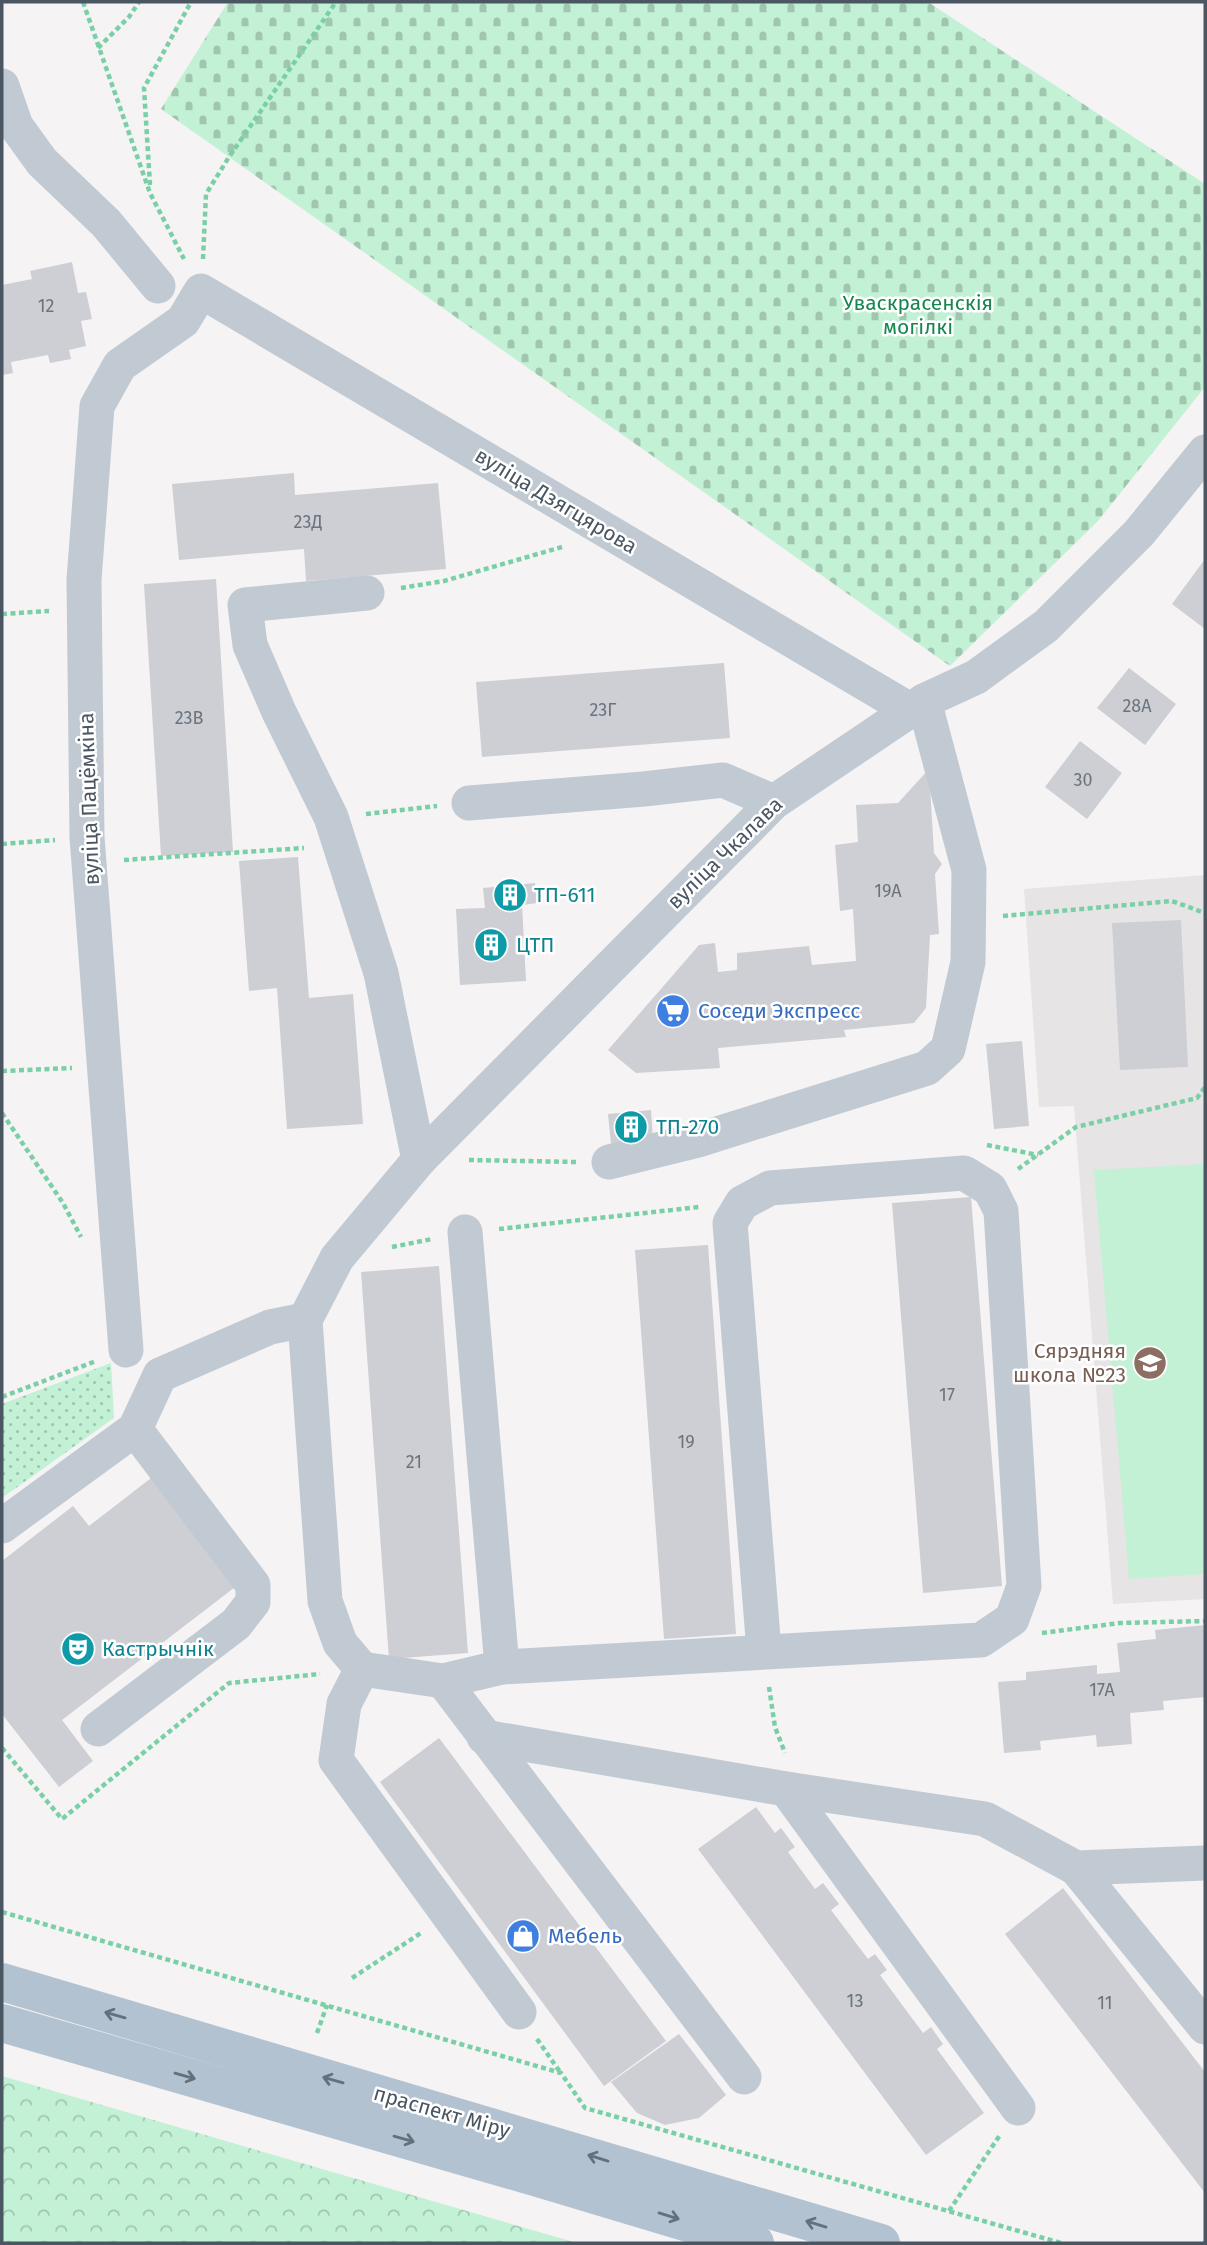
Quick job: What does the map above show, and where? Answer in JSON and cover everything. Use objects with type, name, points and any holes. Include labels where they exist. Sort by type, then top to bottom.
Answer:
[{"type":"main road","name":"праспект Міру","points":[[2,1982],[881,2243]]},
{"type":"main road","name":"праспект Міру","points":[[2,2023],[755,2243]]},
{"type":"street","points":[[2,86],[16,126],[42,162],[106,223],[158,286]]},
{"type":"street","name":"вуліца Дзягцярова","points":[[201,291],[610,533],[917,706]]},
{"type":"street","name":"вуліца Пацёмкіна","points":[[125,1350],[88,850],[84,580],[97,407],[120,365],[183,321],[201,291]]},
{"type":"street","name":"вуліца Чкалава","points":[[305,1320],[337,1258],[419,1160],[774,802],[917,706],[976,677],[1046,626],[1139,533],[1205,452]]},
{"type":"street","points":[[367,593],[245,605],[250,645],[335,831],[381,973],[419,1160]]},
{"type":"street","points":[[609,1162],[698,1140],[927,1068],[948,1049],[968,962],[969,870],[917,706]]},
{"type":"street","points":[[469,803],[723,780],[774,802]]},
{"type":"street","points":[[2,1526],[135,1429],[160,1375],[270,1327],[305,1320],[325,1601],[340,1643],[362,1669],[443,1681],[502,1667],[981,1640],[1012,1619],[1024,1586],[1001,1212],[990,1189],[964,1173],[771,1188],[742,1203],[730,1223],[764,1651]]},
{"type":"street","points":[[465,1232],[502,1667]]},
{"type":"street","points":[[98,1729],[236,1624],[253,1602],[253,1585],[135,1429]]},
{"type":"street","points":[[362,1669],[344,1704],[336,1760],[519,2012]]},
{"type":"street","points":[[443,1681],[744,2077]]},
{"type":"street","points":[[484,1737],[793,1791],[985,1819],[1076,1868],[1205,2027]]},
{"type":"street","points":[[793,1791],[1018,2108]]},
{"type":"street","points":[[1076,1868],[1205,1863]]},
{"type":"path","points":[[83,2],[150,193],[201,291]]},
{"type":"path","points":[[98,48],[130,17],[139,2]]},
{"type":"path","points":[[150,193],[144,88],[191,2]]},
{"type":"path","points":[[201,291],[206,194],[336,2]]},
{"type":"path","points":[[367,593],[444,581],[610,533]]},
{"type":"path","points":[[2,614],[85,608]]},
{"type":"path","points":[[2,844],[88,850],[335,831],[469,803]]},
{"type":"path","points":[[968,919],[1172,901],[1205,913]]},
{"type":"path","points":[[2,1071],[104,1066]]},
{"type":"path","points":[[990,1189],[1076,1127],[1197,1098],[1205,1087]]},
{"type":"path","points":[[2,1113],[63,1203],[87,1248]]},
{"type":"path","points":[[419,1160],[609,1162]]},
{"type":"path","points":[[337,1258],[465,1232],[742,1203]]},
{"type":"path","points":[[2,1397],[125,1350]]},
{"type":"path","points":[[981,1640],[1121,1623],[1205,1621]]},
{"type":"path","points":[[764,1651],[775,1727],[793,1791]]},
{"type":"path","points":[[229,1683],[313,1674]]},
{"type":"path","points":[[2,1912],[561,2073],[585,2108],[1061,2243]]},
{"type":"path","points":[[352,1978],[449,1915]]},
{"type":"path","points":[[317,2033],[327,2005]]},
{"type":"path","points":[[948,2211],[1018,2108]]},
{"type":"shaded area","name":"Сярэдняя школа №23","points":[[1205,875],[1205,1599],[1113,1604],[1074,1106],[1039,1107],[1024,889]]},
{"type":"green space","name":"Уваскрасенскія могілкі","points":[[228,2],[928,2],[1205,184],[1205,387],[1098,521],[950,666],[161,109]]},
{"type":"green space","points":[[1205,1164],[1205,1574],[1129,1579],[1094,1170]]},
{"type":"green space","points":[[111,1363],[114,1418],[2,1498],[2,1404]]},
{"type":"green space","points":[[2,2076],[577,2243],[2,2243]]},
{"type":"building","points":[[72,262],[78,293],[86,292],[92,319],[81,321],[86,346],[69,350],[71,359],[50,363],[48,355],[11,362],[13,373],[2,375],[2,285],[32,279],[30,271]]},
{"type":"building","points":[[294,473],[295,495],[438,483],[446,569],[306,581],[304,549],[179,560],[172,484]]},
{"type":"building","points":[[1205,559],[1205,629],[1172,604]]},
{"type":"building","points":[[216,579],[233,852],[161,856],[144,584]]},
{"type":"building","points":[[724,663],[730,738],[482,757],[476,682]]},
{"type":"building","points":[[1129,668],[1176,704],[1145,745],[1097,708]]},
{"type":"building","points":[[1080,741],[1122,773],[1087,819],[1045,787]]},
{"type":"building","points":[[929,769],[934,853],[942,864],[935,874],[939,934],[930,935],[926,1008],[914,1023],[844,1030],[846,1037],[718,1048],[720,1068],[636,1073],[608,1050],[699,945],[715,943],[718,972],[737,970],[737,953],[809,946],[812,965],[856,961],[853,909],[840,911],[835,845],[858,842],[856,805],[898,803]]},
{"type":"building","points":[[298,857],[309,998],[353,994],[363,1124],[287,1129],[277,988],[249,991],[239,861]]},
{"type":"building","name":"ЦТП","points":[[535,883],[537,903],[522,905],[526,981],[460,985],[456,909],[485,908],[483,888]]},
{"type":"building","points":[[1181,920],[1188,1067],[1120,1070],[1112,923]]},
{"type":"building","points":[[1022,1041],[1029,1126],[994,1129],[986,1044]]},
{"type":"building","name":"ТП-270","points":[[651,1110],[653,1140],[611,1144],[608,1114]]},
{"type":"building","points":[[971,1197],[1002,1586],[923,1593],[892,1203]]},
{"type":"building","points":[[708,1245],[736,1634],[664,1639],[635,1250]]},
{"type":"building","points":[[439,1266],[468,1653],[389,1659],[361,1272]]},
{"type":"building","name":"Кастрычнік","points":[[155,1475],[239,1584],[62,1720],[93,1761],[59,1787],[2,1714],[2,1561],[73,1506],[89,1526]]},
{"type":"building","points":[[1205,1625],[1205,1697],[1163,1701],[1164,1710],[1130,1713],[1132,1744],[1097,1747],[1096,1735],[1040,1741],[1041,1750],[1004,1753],[998,1682],[1026,1680],[1026,1672],[1097,1665],[1097,1674],[1120,1672],[1117,1643],[1156,1639],[1155,1630]]},
{"type":"building","points":[[439,1738],[666,2041],[604,2086],[380,1782]]},
{"type":"building","points":[[756,1807],[775,1833],[781,1828],[795,1847],[788,1852],[815,1889],[823,1883],[839,1904],[831,1910],[868,1959],[875,1954],[887,1970],[880,1975],[923,2033],[931,2027],[943,2044],[937,2049],[984,2113],[926,2155],[698,1849]]},
{"type":"building","points":[[1063,1888],[1205,2072],[1205,2193],[1005,1934]]},
{"type":"building","points":[[679,2034],[726,2095],[699,2118],[665,2125],[637,2113],[611,2082]]},
{"type":"place","name":"ТП-611","points":[[510,895]]},
{"type":"place","name":"ЦТП","points":[[491,945]]},
{"type":"place","name":"Соседи Экспресс","points":[[673,1011]]},
{"type":"place","name":"ТП-270","points":[[631,1127]]},
{"type":"place","name":"Сярэдняя школа №23","points":[[1150,1363]]},
{"type":"place","name":"Кастрычнік","points":[[78,1649]]},
{"type":"place","name":"Мебель","points":[[523,1936]]}]
